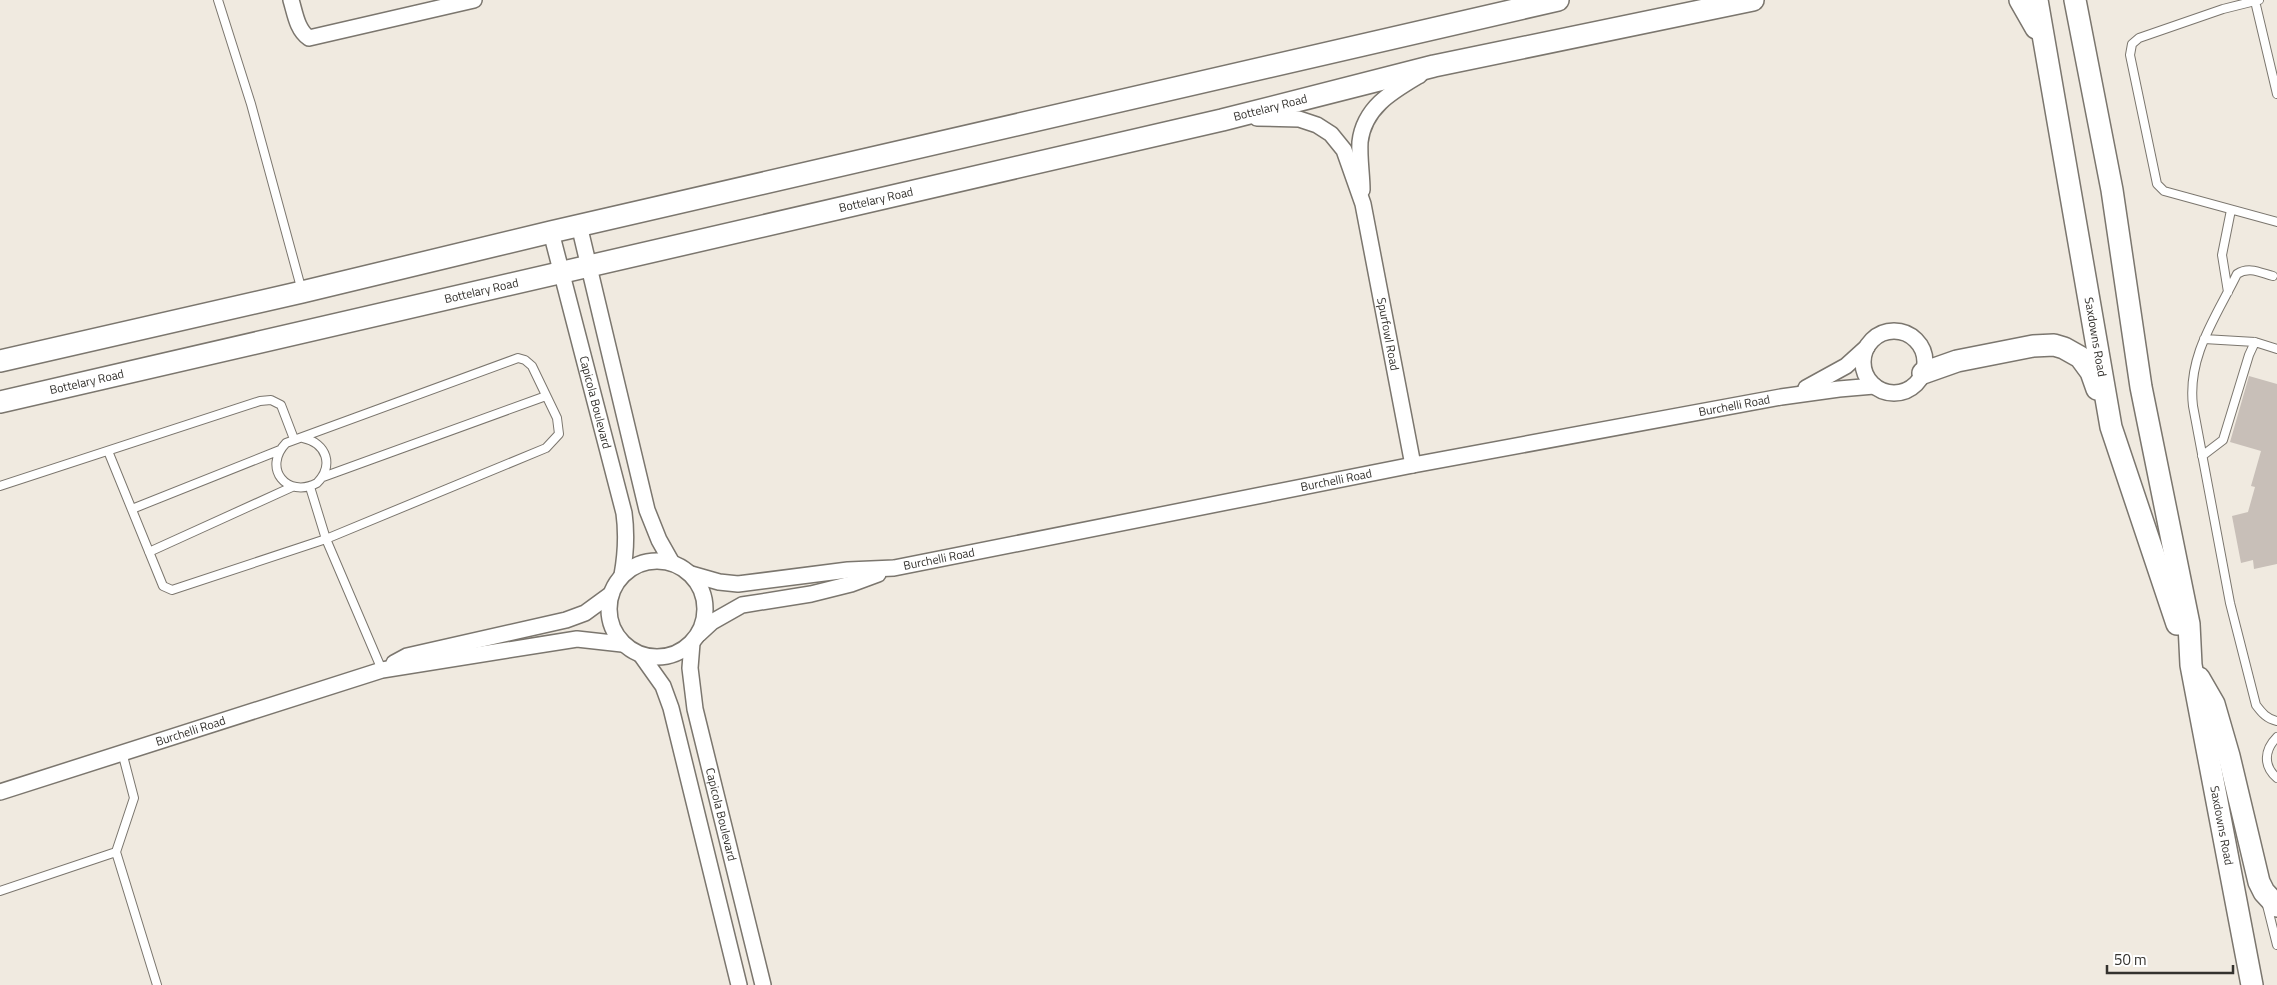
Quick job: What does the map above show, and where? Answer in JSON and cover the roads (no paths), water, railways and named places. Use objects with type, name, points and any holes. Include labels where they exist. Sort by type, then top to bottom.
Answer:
[{"type":"main road","points":[[0,361],[302,292],[579,225],[1558,0]]},
{"type":"main road","name":"Bottelary Road","points":[[0,402],[1222,120],[1434,66],[1753,0]]},
{"type":"main road","points":[[2020,0],[2044,44]]},
{"type":"main road","name":"Saxdowns Road","points":[[2037,0],[2111,427],[2191,664]]},
{"type":"main road","name":"Saxdowns Road","points":[[2077,4],[2112,190],[2142,386],[2188,624],[2191,664],[2252,985]]},
{"type":"main road","points":[[1924,373],[1957,361],[2043,344],[2064,348],[2080,357],[2091,372],[2111,427]]},
{"type":"main road","points":[[2191,664],[2214,704],[2229,756],[2256,870],[2271,899]]},
{"type":"street","points":[[292,0],[299,26],[303,34],[309,38],[474,0]]},
{"type":"street","name":"Spurfowl Road","points":[[1362,204],[1360,142],[1368,119],[1382,98],[1434,66]]},
{"type":"street","name":"Spurfowl Road","points":[[1222,120],[1273,117],[1299,119],[1317,125],[1331,134],[1344,150],[1362,204],[1413,465]]},
{"type":"street","name":"Capicola Boulevard","points":[[579,225],[648,510],[659,540],[672,563]]},
{"type":"street","name":"Capicola Boulevard","points":[[550,232],[624,513],[627,552],[622,575]]},
{"type":"street","points":[[1902,332],[1920,344],[1926,363],[1924,373],[1919,382],[1902,392],[1892,394],[1874,386],[1868,380],[1863,365],[1867,347],[1873,339],[1882,334],[1902,332]]},
{"type":"street","name":"Burchelli Road","points":[[1781,397],[1828,378],[1846,366],[1867,347]]},
{"type":"street","name":"Burchelli Road","points":[[690,574],[719,582],[738,584],[848,570],[894,568],[1413,465],[1781,397],[1839,388],[1874,386]]},
{"type":"street","points":[[662,561],[672,563],[690,574],[697,582],[705,602],[706,613],[696,638],[674,655],[652,658],[641,655],[622,644],[610,620],[608,604],[611,594],[622,575],[640,564],[662,561]]},
{"type":"street","name":"Burchelli Road","points":[[696,638],[712,622],[742,605],[811,594],[851,584],[894,568]]},
{"type":"street","name":"Burchelli Road","points":[[382,670],[407,656],[566,620],[585,613],[611,594]]},
{"type":"street","name":"Capicola Boulevard","points":[[696,638],[690,668],[695,710],[763,985]]},
{"type":"street","name":"Burchelli Road","points":[[0,792],[382,670],[577,639],[622,644]]},
{"type":"street","name":"Capicola Boulevard","points":[[641,655],[663,686],[671,708],[739,985]]},
{"type":"lane","points":[[218,0],[251,104],[302,292]]},
{"type":"lane","points":[[2277,94],[2257,0],[2223,9],[2139,38],[2132,44],[2130,55],[2157,184],[2164,191],[2277,222]]},
{"type":"lane","points":[[2228,292],[2222,255],[2231,210]]},
{"type":"lane","points":[[2273,276],[2250,270],[2243,270],[2237,274],[2196,357],[2191,383],[2193,406],[2230,603],[2256,705],[2262,714],[2277,721]]},
{"type":"lane","points":[[2204,339],[2254,342],[2277,349]]},
{"type":"lane","points":[[2202,456],[2223,440],[2254,342]]},
{"type":"lane","points":[[108,451],[163,586],[172,590],[326,539],[546,448],[558,434],[557,418],[532,366],[518,358],[303,438],[294,439],[280,450],[132,509]]},
{"type":"lane","points":[[280,450],[277,458],[279,475],[292,487],[301,489],[310,487],[323,477],[546,396]]},
{"type":"lane","points":[[0,486],[260,401],[270,400],[281,404],[294,439]]},
{"type":"lane","points":[[303,438],[311,440],[324,451],[327,468],[323,477]]},
{"type":"lane","points":[[149,552],[292,487]]},
{"type":"lane","points":[[310,487],[326,539],[382,670]]},
{"type":"lane","points":[[2277,737],[2269,747],[2266,760],[2268,767],[2277,778]]},
{"type":"lane","points":[[122,752],[134,798],[116,852],[157,985]]},
{"type":"lane","points":[[0,891],[116,852]]},
{"type":"lane","points":[[2271,899],[2269,918],[2277,945]]}]
